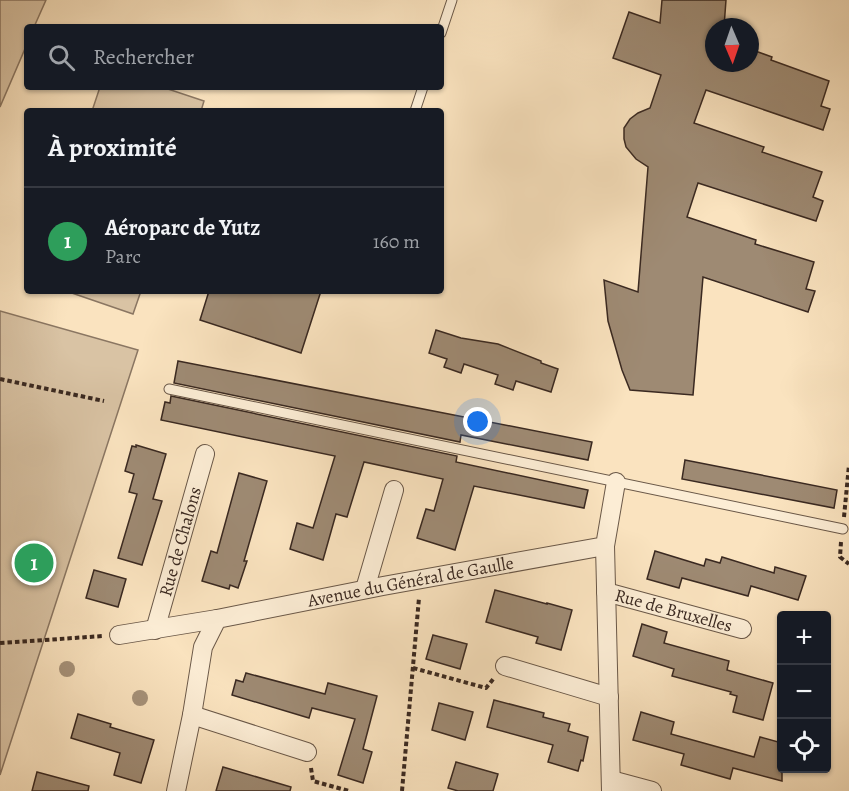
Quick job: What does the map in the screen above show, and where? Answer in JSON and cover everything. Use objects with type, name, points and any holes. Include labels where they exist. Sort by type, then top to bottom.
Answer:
[{"type":"street","name":"Rue de Chalons","points":[[155,630],[205,454]]},
{"type":"street","points":[[616,482],[605,546],[611,786],[652,791]]},
{"type":"street","points":[[365,589],[394,490]]},
{"type":"street","name":"Avenue du Général de Gaulle","points":[[119,635],[217,619],[365,589],[605,546]]},
{"type":"street","name":"Rue de Bruxelles","points":[[606,592],[742,629]]},
{"type":"street","points":[[176,791],[203,647],[217,619]]},
{"type":"street","points":[[505,666],[609,697]]},
{"type":"street","points":[[192,715],[307,752]]},
{"type":"lane","points":[[444,24],[452,0]]},
{"type":"lane","points":[[416,108],[422,90]]},
{"type":"lane","points":[[169,390],[843,529]]},
{"type":"path","points":[[0,379],[104,401]]},
{"type":"path","points":[[402,791],[421,580]]},
{"type":"path","points":[[0,643],[119,635]]},
{"type":"path","points":[[413,668],[486,688],[505,666]]},
{"type":"path","points":[[307,752],[313,781],[349,791]]},
{"type":"shaded area","points":[[0,0],[46,0],[35,24],[24,24],[24,51],[0,107]]},
{"type":"shaded area","points":[[99,90],[171,90],[204,101],[202,108],[93,108]]},
{"type":"shaded area","points":[[75,294],[140,294],[133,314]]},
{"type":"shaded area","points":[[0,311],[138,350],[0,775]]},
{"type":"building","points":[[662,0],[726,0],[725,18],[705,18],[705,72],[759,72],[759,52],[772,57],[771,60],[829,81],[821,106],[830,109],[823,130],[706,90],[694,123],[764,147],[762,152],[822,172],[813,197],[823,201],[816,221],[698,183],[687,217],[756,240],[755,244],[814,262],[806,289],[815,291],[808,312],[703,277],[693,395],[630,390],[608,321],[604,280],[638,292],[648,167],[636,159],[626,147],[624,128],[630,119],[650,108],[661,75],[613,58],[629,12],[660,23]]},
{"type":"building","points":[[208,294],[320,294],[301,353],[200,320]]},
{"type":"building","points":[[436,330],[461,338],[498,344],[558,369],[551,392],[516,381],[513,390],[495,384],[498,375],[464,364],[461,373],[444,367],[447,359],[429,353]]},
{"type":"building","points":[[178,361],[592,442],[588,460],[461,435],[460,442],[174,383]]},
{"type":"building","points":[[171,396],[457,456],[456,462],[588,490],[584,508],[474,486],[455,550],[417,538],[426,509],[434,511],[443,479],[364,462],[347,517],[336,514],[323,560],[290,549],[297,523],[313,528],[335,456],[161,420],[165,402],[170,403]]},
{"type":"building","points":[[136,445],[166,454],[153,499],[162,501],[142,565],[118,558],[137,494],[129,492],[134,474],[125,471],[132,446],[136,447]]},
{"type":"building","points":[[685,460],[837,490],[834,508],[682,479]]},
{"type":"building","points":[[239,473],[267,481],[238,588],[230,585],[229,589],[202,581],[211,551],[217,553]]},
{"type":"building","points":[[655,551],[704,566],[706,559],[720,563],[722,557],[774,573],[775,567],[806,576],[798,600],[751,586],[748,596],[682,578],[679,588],[647,579]]},
{"type":"building","points":[[94,570],[126,579],[118,607],[86,598]]},
{"type":"building","points":[[495,590],[572,610],[561,650],[536,643],[538,637],[486,622]]},
{"type":"building","points":[[642,624],[667,632],[664,643],[729,661],[727,670],[773,683],[763,720],[733,712],[737,696],[730,694],[731,692],[672,676],[674,669],[633,656]]},
{"type":"building","points":[[433,635],[467,644],[460,669],[426,659]]},
{"type":"building","points":[[246,673],[325,694],[328,683],[377,696],[363,749],[372,752],[363,783],[338,775],[355,719],[312,708],[309,718],[232,695],[236,680],[243,682]]},
{"type":"building","points":[[494,700],[544,713],[543,717],[570,724],[568,731],[588,737],[583,761],[581,760],[578,771],[548,762],[553,745],[487,727]]},
{"type":"building","points":[[439,703],[473,712],[465,740],[432,730]]},
{"type":"building","points":[[641,712],[674,722],[671,734],[754,757],[760,737],[777,742],[777,773],[782,773],[782,781],[733,768],[730,779],[681,765],[684,754],[633,740]]},
{"type":"building","points":[[78,714],[111,724],[110,727],[154,740],[141,783],[114,775],[120,753],[71,738]]},
{"type":"building","points":[[456,762],[498,774],[493,791],[458,791],[448,788]]},
{"type":"building","points":[[223,767],[291,787],[290,791],[216,791]]},
{"type":"building","points":[[37,772],[89,786],[88,791],[32,791]]},
{"type":"place","name":"Aéroparc de Yutz","points":[[34,563]]}]
